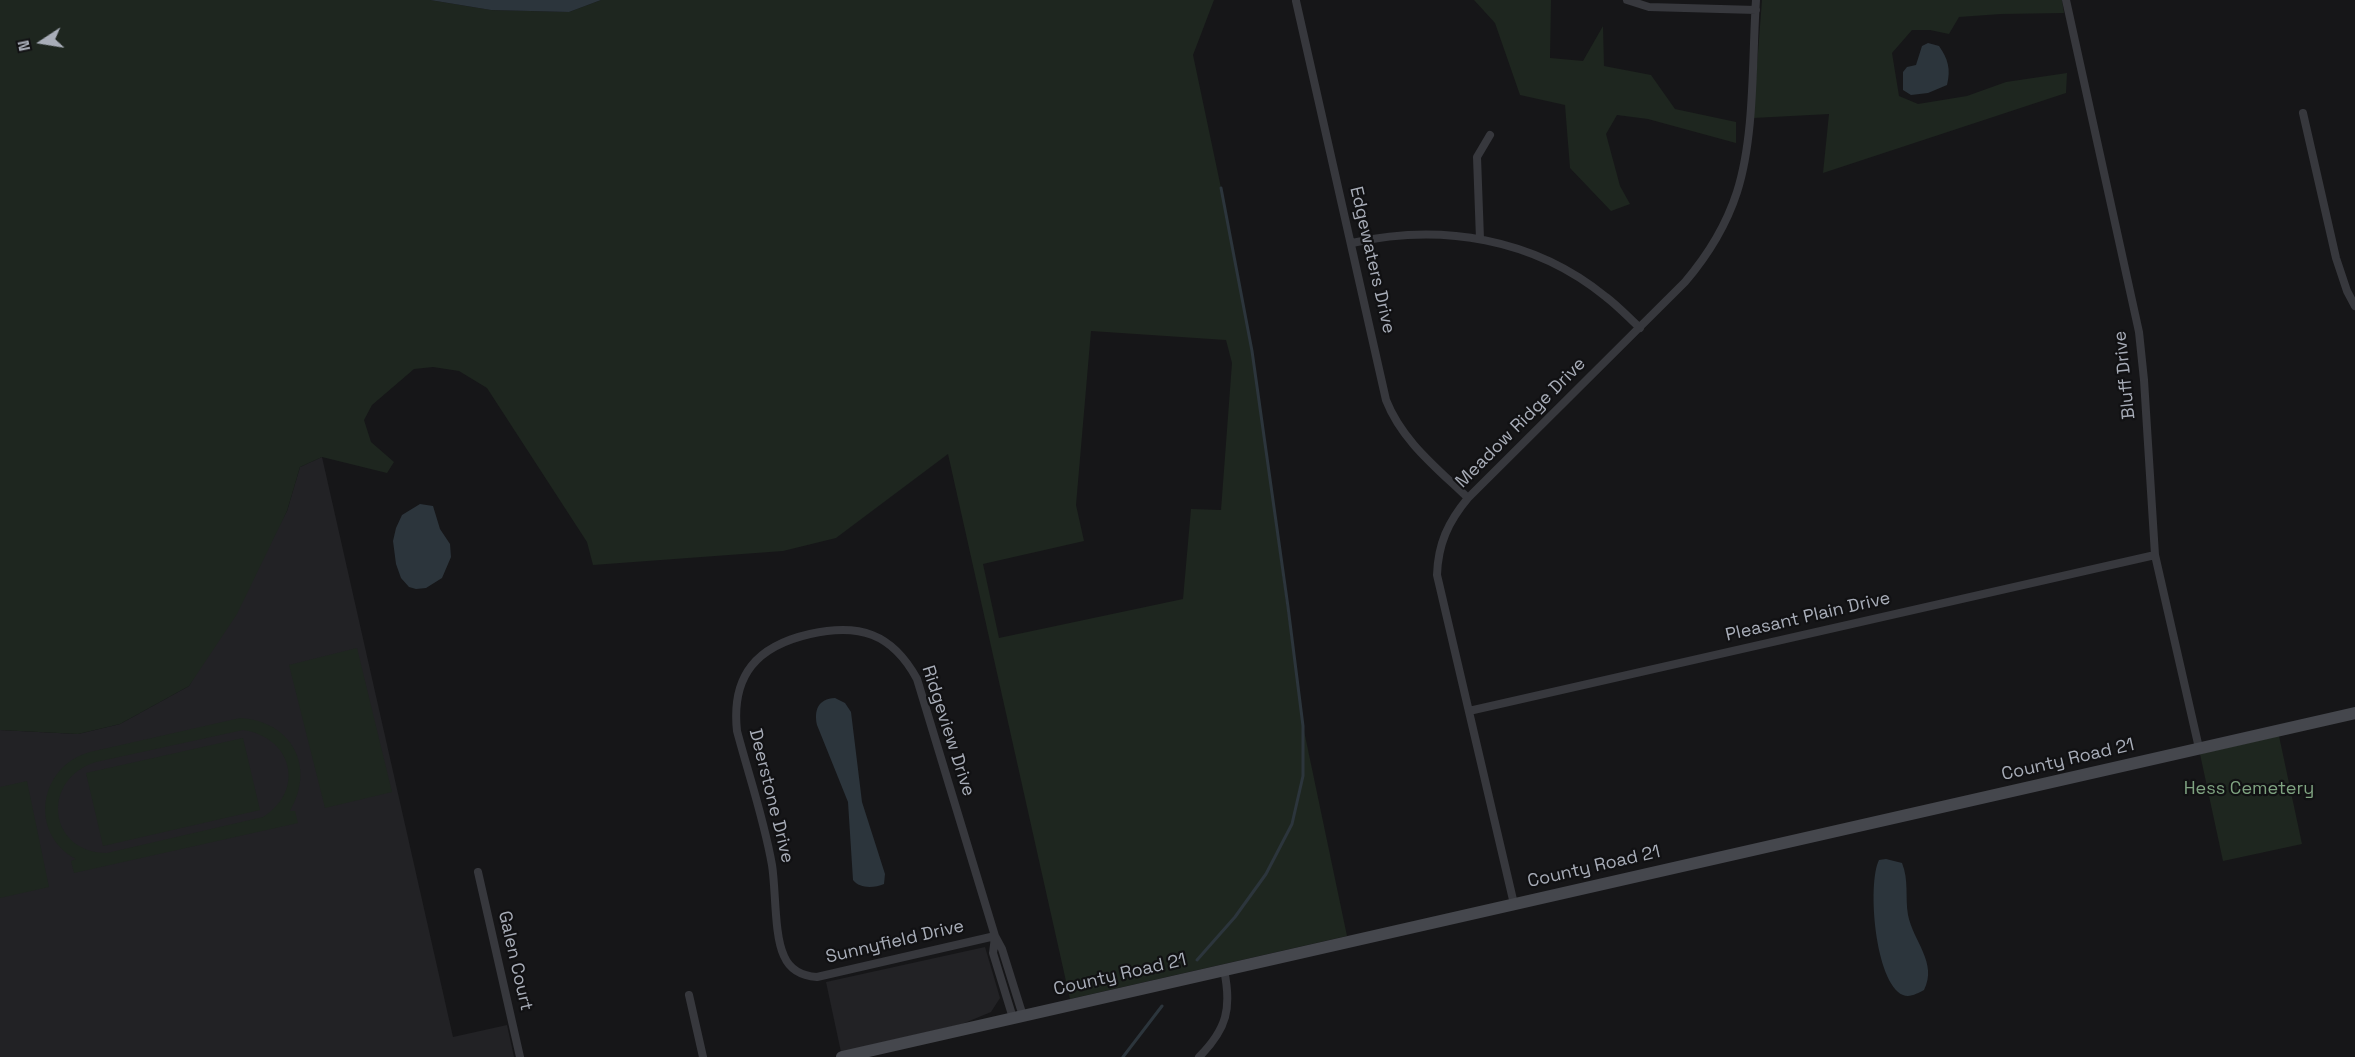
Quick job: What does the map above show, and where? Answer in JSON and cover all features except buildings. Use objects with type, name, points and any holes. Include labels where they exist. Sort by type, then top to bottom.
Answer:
[{"type":"street","points":[[1627,0],[1649,8],[1756,5]]},
{"type":"street","name":"Bluff Drive","points":[[2066,0],[2143,356],[2155,555],[2199,748]]},
{"type":"street","name":"Edgewaters Drive","points":[[1296,1],[1386,400],[1394,420],[1406,436],[1468,498]]},
{"type":"street","name":"Meadow Ridge Drive","points":[[1514,904],[1437,575],[1439,551],[1444,533],[1468,498],[1640,328],[1703,261],[1718,237],[1737,191],[1748,133],[1756,5]]},
{"type":"street","points":[[2303,112],[2336,258],[2347,291],[2355,306]]},
{"type":"street","points":[[1480,239],[1477,157],[1490,135]]},
{"type":"street","points":[[1352,243],[1385,236],[1430,233],[1480,239],[1530,253],[1557,266],[1606,297],[1640,328]]},
{"type":"street","name":"Pleasant Plain Drive","points":[[1468,711],[2155,555]]},
{"type":"street","name":"Ridgeview Drive","points":[[739,689],[754,663],[777,643],[831,629],[858,630],[875,635],[889,643],[902,655],[917,679],[995,936],[1002,949],[1018,1017]]},
{"type":"street","name":"Deerstone Drive","points":[[739,689],[737,731],[769,849],[780,944],[787,962],[801,974]]},
{"type":"street","name":"County Road 21","points":[[842,1057],[2355,713]]},
{"type":"street","name":"Galen Court","points":[[478,872],[520,1057]]},
{"type":"street","name":"Sunnyfield Drive","points":[[801,974],[828,975],[995,936]]},
{"type":"street","points":[[1199,1057],[1222,1027],[1228,1012],[1229,997],[1224,970]]},
{"type":"street","points":[[689,996],[703,1057]]},
{"type":"shaded area","points":[[430,0],[601,0],[569,12],[491,10]]},
{"type":"shaded area","points":[[1928,43],[1939,46],[1945,55],[1949,69],[1947,85],[1928,93],[1911,95],[1903,90],[1903,72],[1907,67],[1916,65],[1922,46]]},
{"type":"shaded area","points":[[322,457],[453,1037],[507,1025],[514,1057],[0,1057],[0,730],[78,734],[120,724],[189,686],[287,511],[300,467]]},
{"type":"shaded area","points":[[420,504],[433,506],[440,529],[450,544],[451,557],[442,578],[426,588],[416,589],[409,587],[401,578],[396,564],[393,541],[402,515]]},
{"type":"shaded area","points":[[835,698],[845,703],[851,712],[862,802],[885,874],[884,884],[876,886],[863,886],[853,880],[848,802],[817,725],[818,706]]},
{"type":"shaded area","points":[[1886,859],[1902,863],[1908,915],[1928,971],[1928,980],[1924,990],[1911,996],[1903,995],[1893,987],[1880,953],[1876,932],[1875,872],[1879,860]]},
{"type":"shaded area","points":[[985,947],[1000,998],[991,1012],[962,1024],[841,1052],[826,982]]},
{"type":"green space","points":[[0,0],[430,0],[491,10],[569,12],[601,0],[1214,0],[1193,55],[1252,351],[1303,726],[1347,936],[1070,999],[948,454],[836,538],[783,551],[593,565],[587,542],[487,388],[459,371],[433,367],[414,369],[372,405],[364,420],[371,442],[394,462],[387,473],[322,457],[300,467],[287,511],[237,614],[189,686],[120,724],[78,734],[0,730]],"holes":[[[1091,331],[1226,340],[1232,363],[1221,510],[1191,509],[1183,599],[999,638],[983,564],[1084,541],[1076,505]]]},
{"type":"green space","points":[[1474,0],[1551,0],[1550,58],[1583,61],[1603,26],[1604,66],[1651,75],[1675,109],[1736,122],[1736,143],[1648,119],[1617,115],[1606,134],[1620,186],[1630,204],[1611,211],[1570,168],[1565,105],[1520,95],[1495,23]]},
{"type":"green space","points":[[1762,0],[2062,0],[2064,13],[1959,17],[1949,34],[1930,30],[1912,30],[1892,53],[1899,96],[1918,104],[1967,96],[2006,82],[2067,73],[2066,93],[1823,173],[1829,114],[1753,118]]},
{"type":"green space","points":[[357,648],[392,792],[325,808],[289,665]]},
{"type":"green space","points":[[240,718],[258,721],[286,737],[294,749],[299,763],[300,778],[290,811],[295,811],[298,823],[74,873],[71,861],[76,859],[61,848],[51,833],[46,817],[46,801],[51,785],[60,771],[73,760],[90,752]],"holes":[[[243,730],[260,735],[273,743],[282,753],[288,766],[285,793],[276,806],[263,817],[107,853],[87,850],[73,841],[63,829],[58,814],[59,798],[66,783],[78,771],[96,762]]]},
{"type":"green space","name":"Hess Cemetery","points":[[2279,736],[2302,844],[2223,861],[2200,754]]},
{"type":"green space","points":[[243,738],[260,810],[103,846],[86,773]]},
{"type":"green space","points":[[27,781],[49,887],[0,898],[0,787]]},
{"type":"waterway","points":[[1197,960],[1235,917],[1266,874],[1292,824],[1303,776],[1303,726],[1288,607],[1252,351],[1221,188]]},
{"type":"waterway","points":[[1123,1057],[1162,1006]]}]
